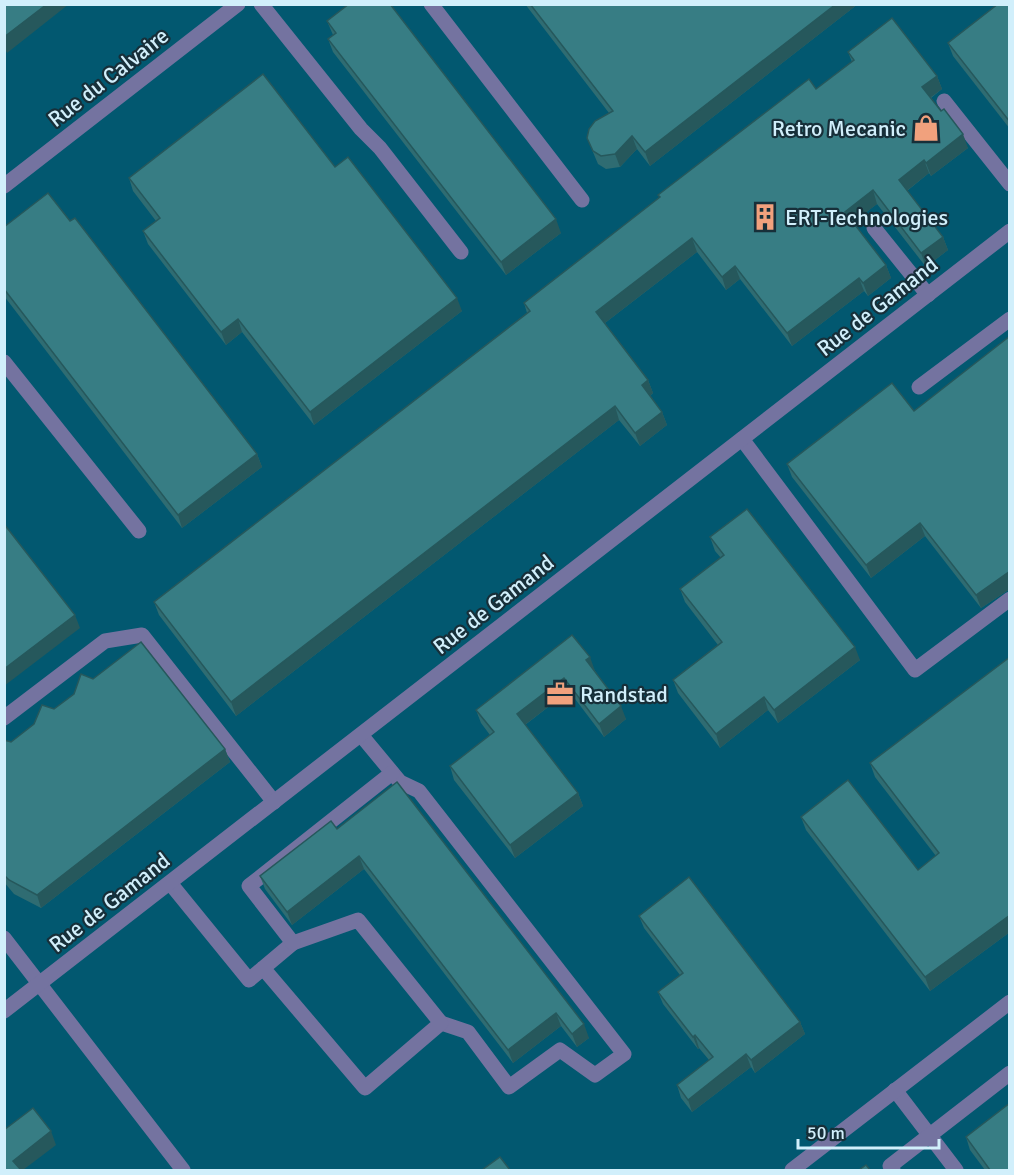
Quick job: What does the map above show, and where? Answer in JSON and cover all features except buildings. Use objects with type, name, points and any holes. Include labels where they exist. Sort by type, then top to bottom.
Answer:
[{"type":"street","name":"Rue du Calvaire","points":[[4,186],[238,4]]},
{"type":"street","points":[[261,4],[380,148],[461,252]]},
{"type":"street","points":[[431,4],[582,200]]},
{"type":"street","points":[[944,101],[1010,184]]},
{"type":"street","points":[[874,228],[928,295]]},
{"type":"street","name":"Rue de Gamand","points":[[4,1011],[1010,231]]},
{"type":"street","points":[[919,387],[1010,319]]},
{"type":"street","points":[[4,362],[139,531]]},
{"type":"street","points":[[742,439],[915,670],[1010,599]]},
{"type":"street","points":[[4,718],[105,640],[142,635],[274,802]]},
{"type":"street","points":[[170,883],[249,980],[293,943],[358,920],[441,1023],[468,1032],[509,1087],[560,1050],[596,1075],[624,1054],[419,791],[400,782],[361,735]]},
{"type":"street","points":[[293,943],[249,886],[392,773]]},
{"type":"street","points":[[4,938],[183,1170]]},
{"type":"street","points":[[264,968],[365,1088],[441,1023]]},
{"type":"street","points":[[792,1170],[1010,1002]]},
{"type":"street","points":[[893,1170],[890,1166],[1010,1073]]},
{"type":"street","points":[[895,1090],[956,1170]]},
{"type":"shaded area","points":[[5,5],[1009,5],[1009,1170],[5,1170]]},
{"type":"place","name":"Retro Mecanic","points":[[926,128]]},
{"type":"place","name":"ERT-Technologies","points":[[765,217]]},
{"type":"place","name":"Randstad","points":[[560,694]]}]
